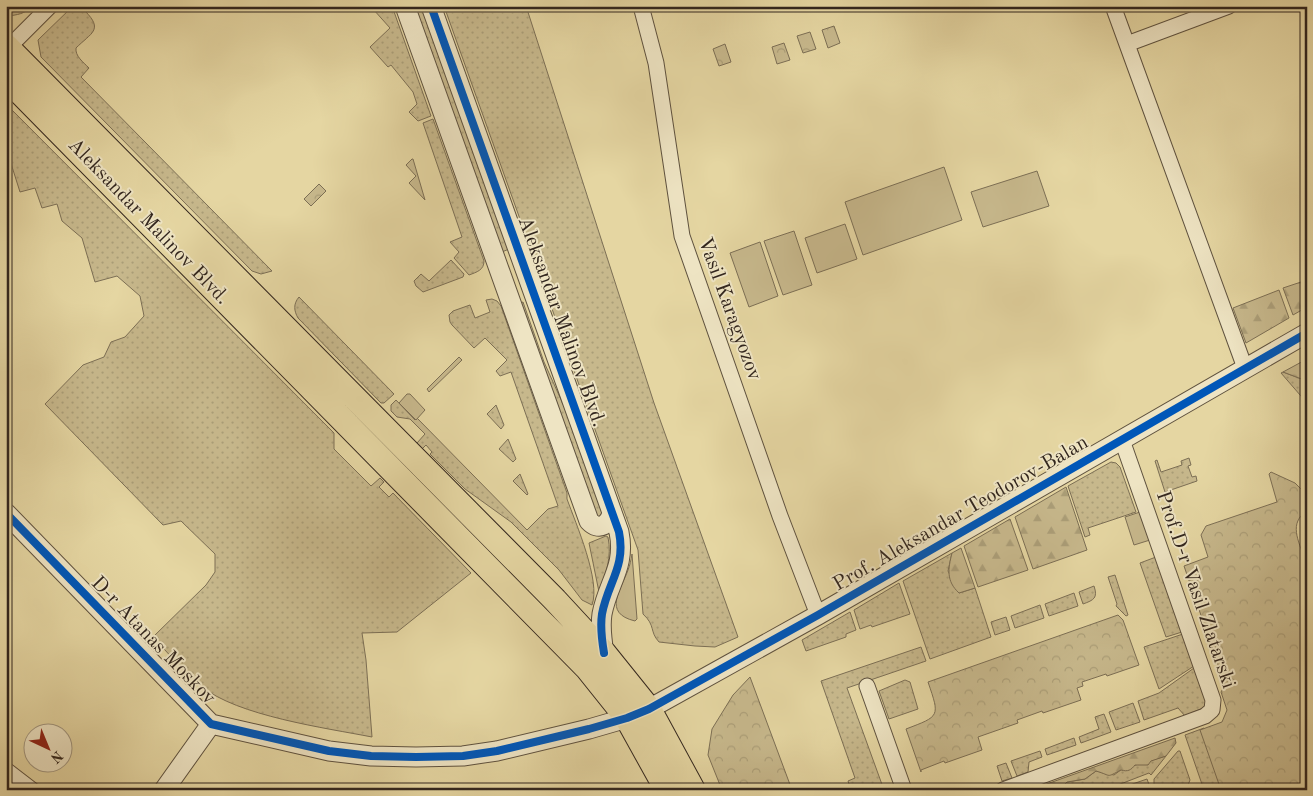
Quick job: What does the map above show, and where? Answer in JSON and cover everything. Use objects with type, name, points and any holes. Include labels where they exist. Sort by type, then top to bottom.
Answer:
[{"type":"main road","name":"Aleksandar Malinov Blvd.","points":[[7,48],[548,593],[604,653],[638,714],[693,790]]},
{"type":"main road","name":"Aleksandar Malinov Blvd.","points":[[6,78],[598,680],[638,714],[667,790]]},
{"type":"street","points":[[7,48],[50,6]]},
{"type":"street","name":"Aleksandar Malinov Blvd.","points":[[405,6],[588,521],[599,527],[607,524],[611,519],[612,512]]},
{"type":"street","name":"Aleksandar Malinov Blvd.","points":[[431,6],[619,532],[620,560],[602,614],[601,625],[604,653]]},
{"type":"street","name":"Vasil Karagyozov","points":[[641,6],[656,63],[682,236],[780,516],[818,615]]},
{"type":"street","points":[[1113,6],[1246,368]]},
{"type":"street","points":[[1127,44],[1229,6]]},
{"type":"street","name":"Prof. Aleksandar Teodorov-Balan","points":[[638,714],[818,615],[1307,333]]},
{"type":"street","name":"Prof.D-r Vasil Zlatarski","points":[[1003,790],[1205,716],[1212,710],[1213,700],[1122,440]]},
{"type":"street","name":"D-r Atanas Moskov","points":[[6,513],[211,724],[329,751],[371,756],[416,758],[463,756],[497,751],[638,714]]},
{"type":"street","points":[[867,686],[904,790]]},
{"type":"street","points":[[164,790],[211,724]]},
{"type":"street","points":[[6,770],[32,790]]},
{"type":"green space","points":[[6,6],[32,6],[17,15],[7,16]]},
{"type":"green space","points":[[73,6],[85,6],[85,11],[94,23],[93,31],[76,48],[78,56],[89,68],[81,77],[272,271],[261,274],[252,271],[41,57],[38,40]]},
{"type":"green space","points":[[376,6],[392,6],[431,116],[418,121],[409,112],[417,104],[413,92],[391,65],[388,67],[370,47],[390,28],[373,9]]},
{"type":"green space","points":[[414,6],[422,6],[509,249],[502,252]]},
{"type":"green space","points":[[444,6],[526,6],[654,403],[738,637],[715,647],[659,642],[654,635],[650,622],[643,614],[638,550]]},
{"type":"green space","points":[[834,26],[840,43],[828,48],[822,30]]},
{"type":"green space","points":[[810,32],[816,49],[803,53],[797,36]]},
{"type":"green space","points":[[784,43],[790,60],[777,64],[772,47]]},
{"type":"green space","points":[[725,44],[731,62],[719,66],[713,49]]},
{"type":"green space","points":[[6,104],[334,433],[334,449],[371,486],[380,478],[384,482],[379,487],[389,497],[393,493],[471,573],[397,632],[362,633],[372,737],[307,725],[236,705],[201,686],[153,637],[206,585],[215,572],[215,554],[181,521],[163,525],[45,404],[83,365],[104,357],[111,342],[125,337],[144,316],[140,296],[117,276],[95,282],[82,238],[62,221],[57,204],[42,208],[35,188],[20,192],[8,154],[6,154]]},
{"type":"green space","points":[[433,119],[484,261],[481,269],[469,275],[454,258],[459,252],[450,242],[462,237],[423,123]]},
{"type":"green space","points":[[412,159],[425,200],[409,183],[416,176],[406,165]]},
{"type":"green space","points":[[944,167],[962,220],[863,255],[845,202]]},
{"type":"green space","points":[[1037,171],[1049,206],[983,227],[971,192]]},
{"type":"green space","points":[[319,184],[326,191],[311,206],[304,199]]},
{"type":"green space","points":[[845,224],[857,259],[817,273],[805,238]]},
{"type":"green space","points":[[794,231],[812,285],[783,295],[764,241]]},
{"type":"green space","points":[[760,242],[778,296],[749,307],[730,253]]},
{"type":"green space","points":[[451,260],[464,274],[463,277],[423,292],[416,286],[414,281],[421,274],[429,281]]},
{"type":"green space","points":[[1304,281],[1307,288],[1307,307],[1293,315],[1283,288]]},
{"type":"green space","points":[[1279,290],[1289,318],[1246,343],[1233,308]]},
{"type":"green space","points":[[299,297],[394,394],[384,403],[381,403],[298,318],[295,308]]},
{"type":"green space","points":[[492,299],[501,306],[567,493],[567,499],[590,568],[594,595],[592,605],[582,600],[559,570],[511,522],[465,489],[430,454],[432,452],[426,445],[422,449],[417,443],[425,434],[410,419],[397,417],[391,411],[391,405],[396,400],[415,420],[417,418],[527,530],[548,509],[558,506],[511,372],[500,376],[496,371],[507,360],[485,338],[474,348],[450,322],[449,315],[453,311],[470,305],[475,318],[490,312],[486,300]]},
{"type":"green space","points":[[523,302],[544,362],[572,424],[604,515],[597,518],[520,303]]},
{"type":"green space","points":[[459,357],[462,360],[429,392],[427,389]]},
{"type":"green space","points":[[1307,359],[1307,381],[1283,372]]},
{"type":"green space","points":[[1283,372],[1307,381],[1307,403],[1281,373]]},
{"type":"green space","points":[[407,394],[410,394],[425,410],[416,420],[399,403]]},
{"type":"green space","points":[[496,405],[504,425],[501,429],[487,414]]},
{"type":"green space","points":[[508,439],[516,459],[513,462],[499,449]]},
{"type":"green space","points":[[1189,458],[1191,465],[1188,466],[1192,477],[1196,476],[1197,481],[1165,492],[1155,461],[1157,460],[1161,472],[1182,465],[1181,461]]},
{"type":"green space","points":[[1111,462],[1116,463],[1120,467],[1136,512],[1088,528],[1090,535],[1085,537],[1068,486]]},
{"type":"green space","points":[[1271,472],[1295,483],[1307,495],[1307,511],[1298,521],[1296,533],[1307,573],[1307,790],[1221,790],[1200,730],[1222,722],[1227,710],[1221,692],[1225,685],[1184,566],[1208,557],[1201,535],[1206,526],[1277,502],[1269,474]]},
{"type":"green space","points":[[520,474],[528,494],[527,495],[513,481]]},
{"type":"green space","points":[[1066,487],[1087,550],[1033,569],[1015,517]]},
{"type":"green space","points":[[1140,512],[1150,540],[1134,545],[1125,517]]},
{"type":"green space","points":[[1010,519],[1028,570],[978,587],[964,546]]},
{"type":"green space","points":[[606,536],[608,537],[609,544],[609,558],[599,592],[589,543]]},
{"type":"green space","points":[[961,548],[975,588],[959,593],[952,584],[949,570],[952,553]]},
{"type":"green space","points":[[952,553],[948,571],[959,593],[975,588],[991,637],[930,659],[903,581]]},
{"type":"green space","points":[[632,554],[637,619],[635,621],[625,617],[616,607],[618,593],[629,568]]},
{"type":"green space","points":[[1156,557],[1182,632],[1166,637],[1140,563]]},
{"type":"green space","points":[[1115,575],[1128,615],[1126,616],[1116,606],[1108,577]]},
{"type":"green space","points":[[899,583],[910,614],[872,627],[871,625],[860,629],[854,610]]},
{"type":"green space","points":[[1094,586],[1096,593],[1094,598],[1083,604],[1079,592]]},
{"type":"green space","points":[[1074,593],[1078,606],[1049,616],[1045,604]]},
{"type":"green space","points":[[1040,605],[1044,618],[1015,628],[1011,616]]},
{"type":"green space","points":[[850,612],[856,630],[846,634],[846,637],[806,651],[802,640]]},
{"type":"green space","points":[[1118,615],[1123,620],[1139,665],[1082,682],[1083,686],[1077,688],[1081,700],[1043,713],[1042,711],[1017,720],[1018,723],[978,737],[982,750],[945,763],[944,761],[921,770],[921,772],[906,729],[931,718],[934,714],[934,702],[928,682]]},
{"type":"green space","points":[[1006,617],[1010,630],[995,635],[991,622]]},
{"type":"green space","points":[[1183,634],[1194,666],[1159,689],[1144,647]]},
{"type":"green space","points":[[921,647],[926,661],[847,688],[884,790],[851,790],[848,781],[855,778],[821,681]]},
{"type":"green space","points":[[1194,668],[1206,702],[1205,707],[1185,716],[1178,708],[1144,720],[1138,701],[1159,693]]},
{"type":"green space","points":[[750,677],[792,790],[722,790],[708,755],[712,729],[733,695]]},
{"type":"green space","points":[[905,680],[910,682],[918,709],[889,719],[879,691]]},
{"type":"green space","points":[[1133,703],[1140,722],[1116,730],[1109,712]]},
{"type":"green space","points":[[1104,714],[1111,732],[1081,743],[1079,737],[1099,729],[1095,717]]},
{"type":"green space","points":[[1204,728],[1226,790],[1204,790],[1185,735]]},
{"type":"green space","points":[[1074,738],[1076,745],[1047,755],[1045,749]]},
{"type":"green space","points":[[1175,738],[1176,743],[1166,756],[1151,761],[1148,765],[1135,765],[1129,770],[1121,770],[1109,775],[1096,771],[1085,779],[1067,782],[1059,790],[1030,790]]},
{"type":"green space","points":[[1040,751],[1042,757],[1029,762],[1028,772],[1017,776],[1011,761]]},
{"type":"green space","points":[[1180,751],[1190,780],[1186,790],[1156,790],[1154,779]]},
{"type":"green space","points":[[1166,756],[1151,775],[1149,773],[1105,790],[1059,790],[1067,782],[1085,779],[1096,771],[1114,775],[1122,769]]},
{"type":"green space","points":[[1006,763],[1012,778],[1002,781],[997,766]]},
{"type":"green space","points":[[1147,779],[1151,790],[1118,789]]},
{"type":"cycle path","points":[[431,6],[619,532],[621,544],[618,565],[602,614],[601,629],[604,653]]},
{"type":"cycle path","points":[[6,513],[211,724],[329,751],[371,756],[463,756],[497,751],[589,729],[627,718],[649,709],[818,615],[1307,333]]}]
